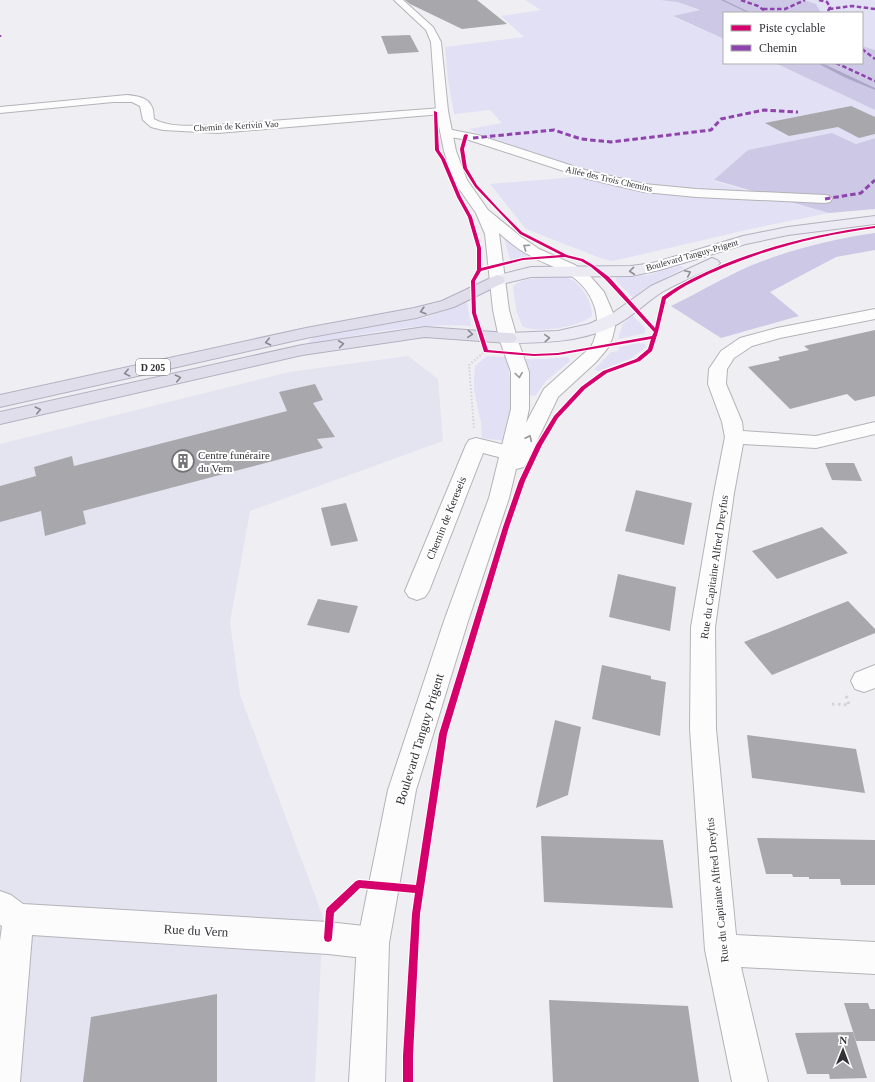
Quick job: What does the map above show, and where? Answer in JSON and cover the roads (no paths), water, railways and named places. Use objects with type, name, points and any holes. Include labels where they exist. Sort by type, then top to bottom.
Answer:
[{"type":"highway","name":"D 205","points":[[0,401],[298,335],[416,313],[448,304],[497,280]]},
{"type":"highway","name":"D 205","points":[[0,418],[302,350],[425,332],[508,338]]},
{"type":"main road","name":"Boulevard Tanguy-Prigent","points":[[497,280],[531,272],[573,270],[631,271],[655,267],[743,240],[788,231],[875,220]]},
{"type":"main road","points":[[508,338],[548,338],[577,334],[608,323],[658,289],[688,273],[720,259],[781,239],[834,226]]},
{"type":"street","points":[[398,0],[430,29],[436,42],[442,111],[450,151],[460,180],[483,213],[493,240],[501,310],[508,338]]},
{"type":"street","name":"Chemin de Kerivin Vao","points":[[0,110],[113,99],[131,99],[144,102],[147,107],[147,118],[150,122],[156,125],[194,129],[224,129],[442,111]]},
{"type":"street","name":"Allée des Trois Chemins","points":[[447,133],[466,135],[573,172],[620,183],[655,189],[708,194],[825,199]]},
{"type":"street","points":[[483,213],[515,239],[533,251],[573,270],[582,277],[595,290],[603,304],[608,323]]},
{"type":"street","name":"Rue du Capitaine Alfred Dreyfus","points":[[750,1082],[721,950],[703,729],[703,627],[724,493],[735,437],[732,422],[717,384],[718,369],[727,355],[746,342],[777,333],[875,314]]},
{"type":"street","name":"Boulevard Tanguy Prigent","points":[[499,498],[550,394],[585,365],[597,352],[606,336],[608,323]]},
{"type":"street","name":"Boulevard Tanguy Prigent","points":[[367,1082],[373,943],[402,790],[456,621],[499,498],[520,409],[520,372],[508,338]]},
{"type":"street","points":[[735,437],[816,442],[875,428]]},
{"type":"street","name":"Chemin de Kereseis","points":[[417,592],[476,445],[510,453]]},
{"type":"street","name":"Rue du Vern","points":[[2,1082],[9,912],[373,943]]},
{"type":"street","points":[[721,950],[875,958]]},
{"type":"waterway","points":[[722,0],[748,12]]},
{"type":"waterway","points":[[821,64],[875,89]]},
{"type":"place","name":"Centre funéraire du Vern","points":[[183,461]]}]
